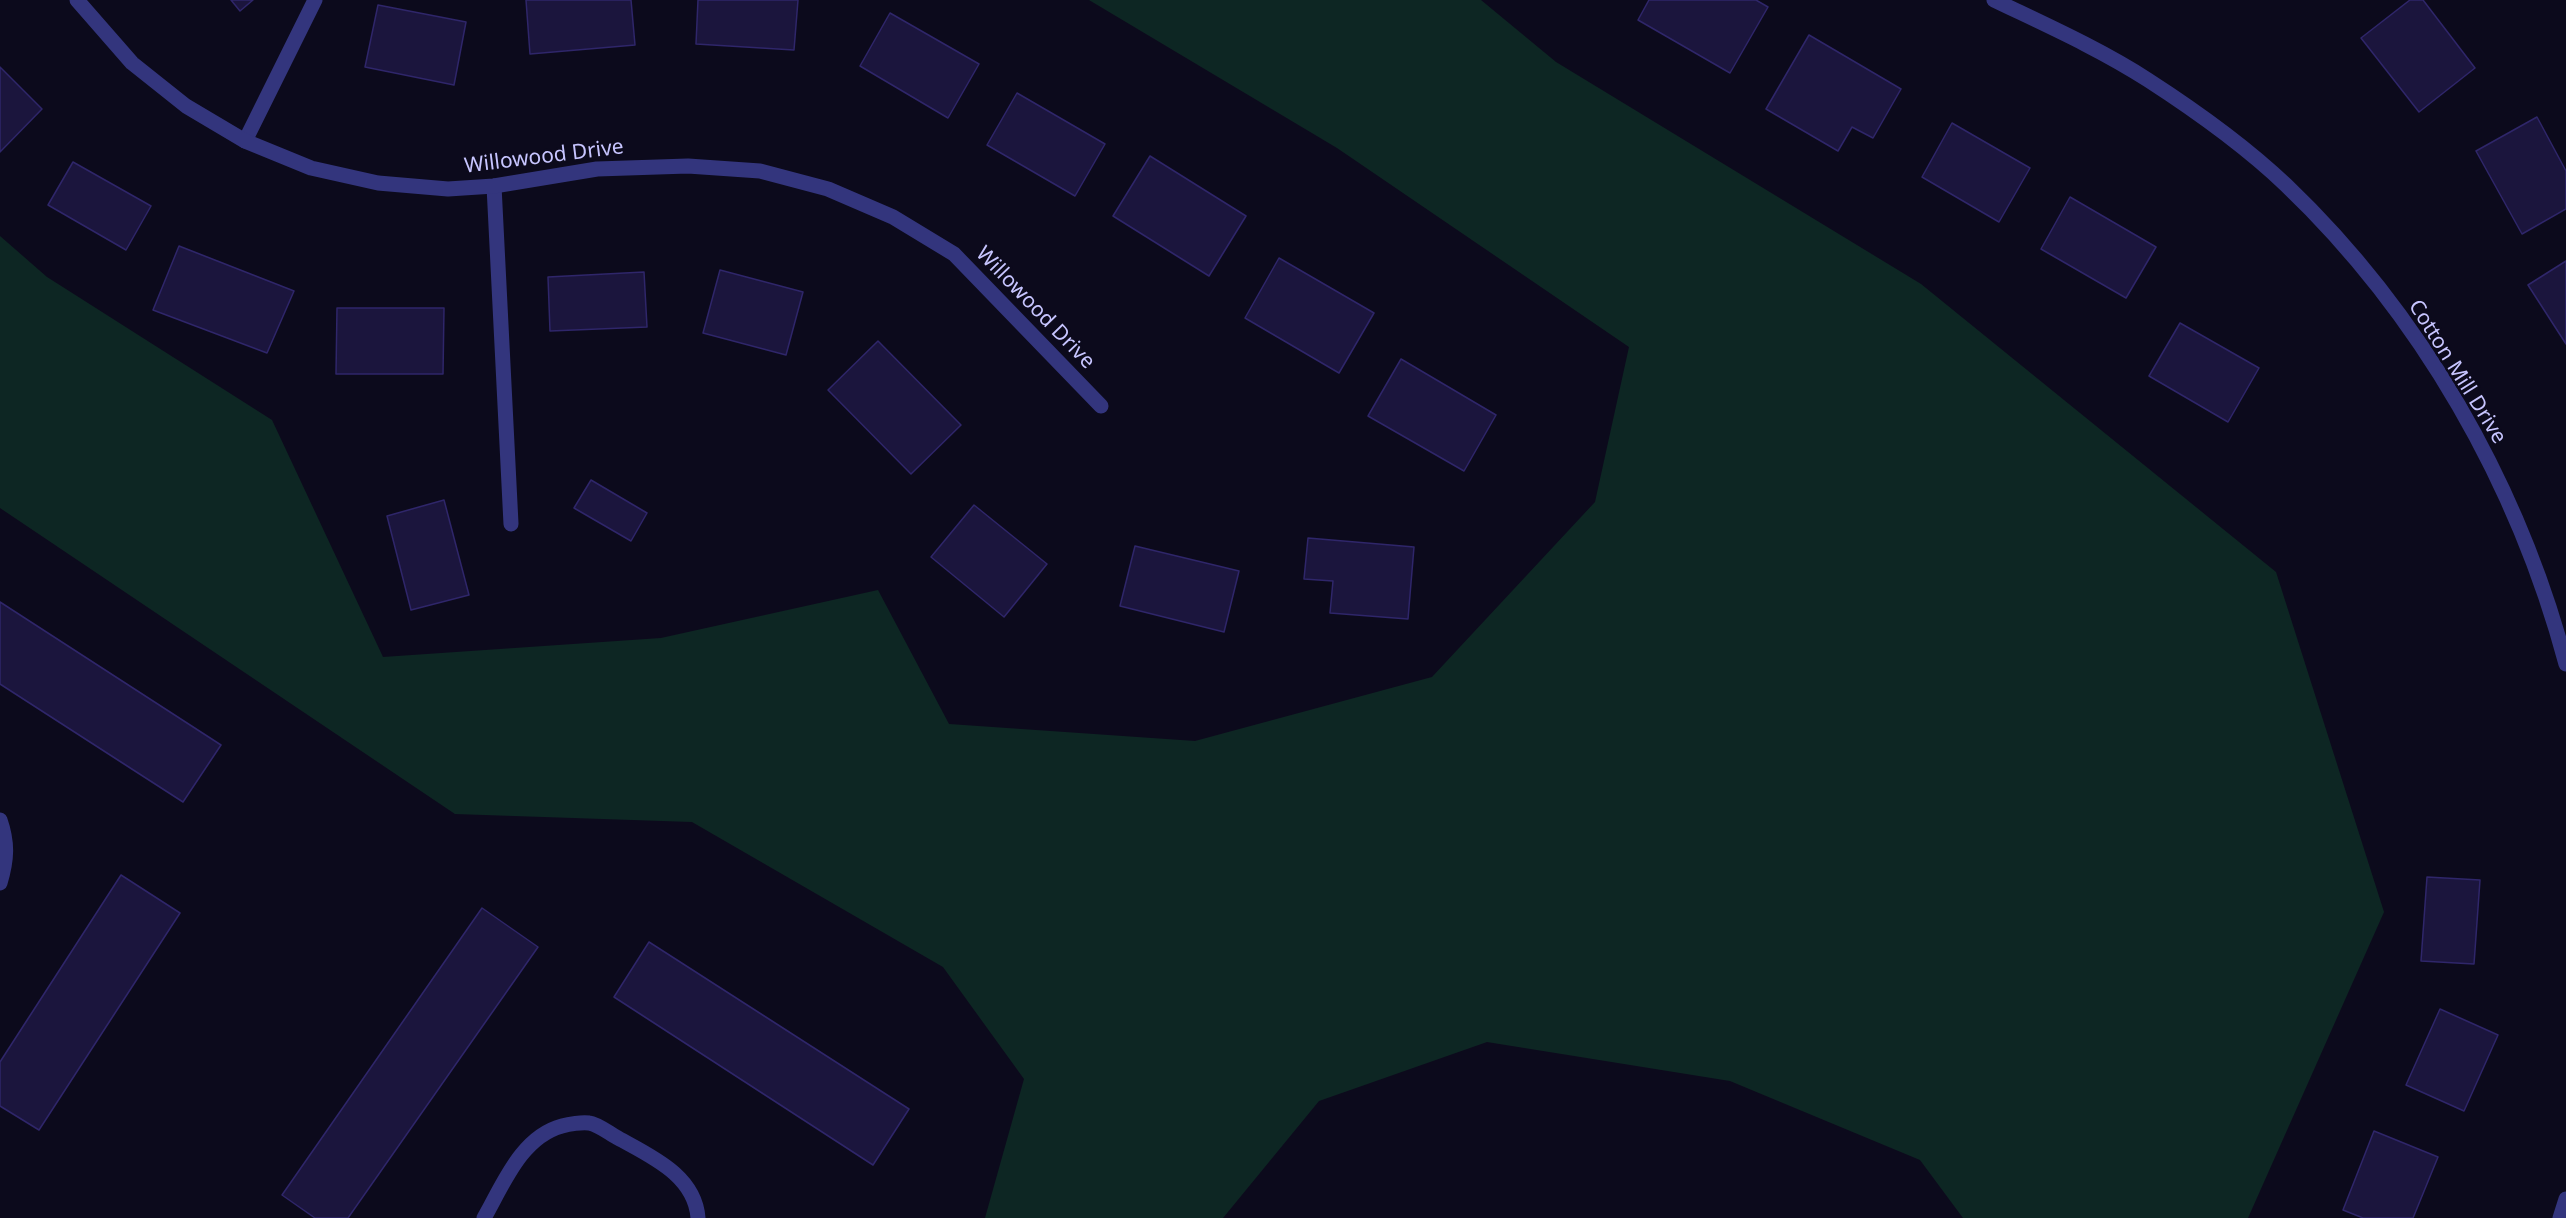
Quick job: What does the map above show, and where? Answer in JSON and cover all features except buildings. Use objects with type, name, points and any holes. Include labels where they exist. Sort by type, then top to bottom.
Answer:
[{"type":"street","name":"Willowood Drive","points":[[77,0],[132,63],[186,106],[245,141],[311,168],[378,183],[448,189],[494,186],[597,169],[688,166],[760,171],[828,189],[893,217],[954,254],[1101,406]]},
{"type":"street","points":[[245,141],[315,0]]},
{"type":"street","name":"Cotton Mill Drive","points":[[1994,0],[2147,79],[2226,135],[2286,185],[2352,254],[2412,331],[2475,434],[2520,530],[2557,630],[2566,664]]},
{"type":"street","points":[[494,186],[512,524]]},
{"type":"street","points":[[0,820],[6,837],[6,860],[0,883]]},
{"type":"street","points":[[484,1218],[520,1157],[536,1140],[561,1126],[590,1123],[667,1166],[689,1189],[698,1218]]},
{"type":"street","points":[[2560,1218],[2566,1199]]},
{"type":"green space","points":[[1089,0],[1481,0],[1556,62],[1921,284],[2276,572],[2384,912],[2248,1218],[1963,1218],[1920,1160],[1730,1081],[1487,1042],[1319,1101],[1223,1218],[985,1218],[1024,1079],[943,967],[692,822],[455,814],[0,508],[0,236],[47,277],[272,420],[383,657],[661,638],[878,590],[949,724],[1195,741],[1432,677],[1595,502],[1629,347],[1337,148]]}]
